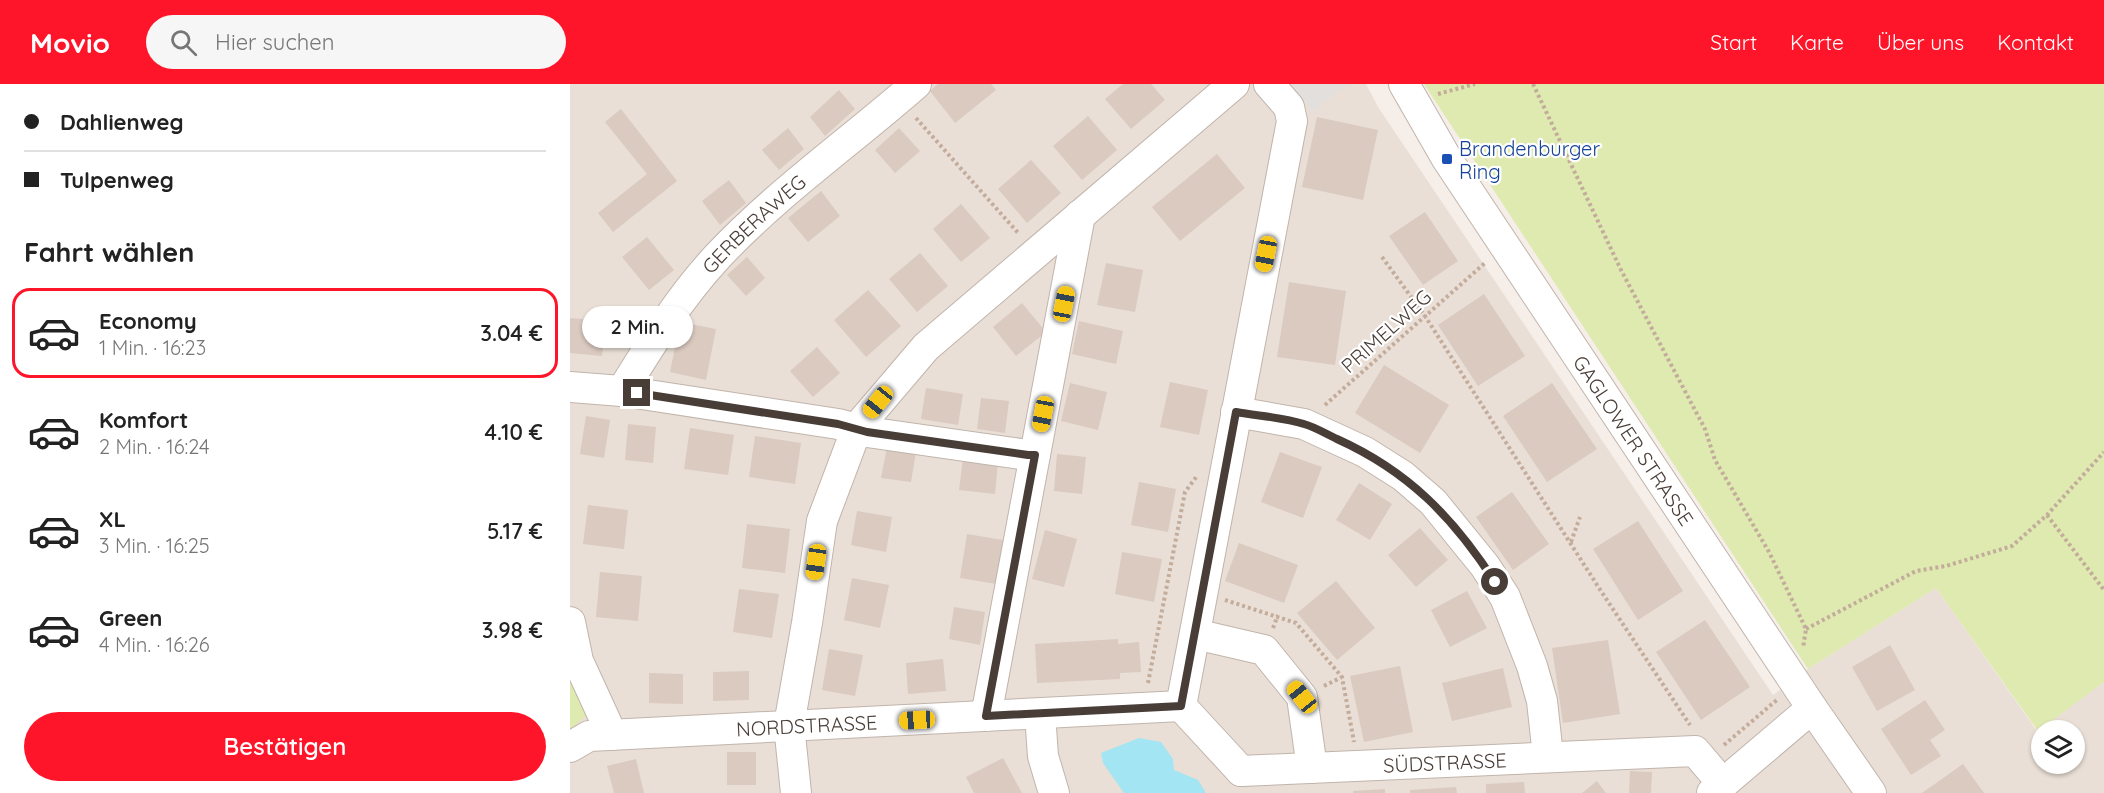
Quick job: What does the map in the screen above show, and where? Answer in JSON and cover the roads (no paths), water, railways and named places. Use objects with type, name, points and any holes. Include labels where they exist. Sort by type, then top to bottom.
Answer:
[{"type":"street","points":[[796,793],[789,725],[822,521],[857,428],[926,347],[1234,84]]},
{"type":"street","points":[[1181,706],[1292,121],[1289,107],[1269,84]]},
{"type":"street","name":"GAGLOWER STRASSE","points":[[1417,90],[1447,159],[1871,793]]},
{"type":"street","name":"GERBERAWEG","points":[[622,391],[666,318],[716,258],[776,201],[908,91]]},
{"type":"street","points":[[986,716],[1080,215]]},
{"type":"street","points":[[570,387],[622,391],[857,428],[867,432],[1035,455]]},
{"type":"street","points":[[1236,412],[1304,424],[1365,452],[1403,476],[1433,502],[1485,566],[1505,597],[1532,666],[1542,701],[1548,756]]},
{"type":"street","points":[[570,622],[574,658],[612,735]]},
{"type":"street","points":[[1194,634],[1264,650],[1302,697],[1312,768]]},
{"type":"street","name":"SÜDSTRASSE","points":[[1181,706],[1239,782],[1312,768],[1695,751],[1718,789]]},
{"type":"street","name":"NORDSTRASSE","points":[[570,747],[589,736],[1181,706]]},
{"type":"street","points":[[1718,789],[1812,708]]},
{"type":"street","points":[[1040,714],[1043,756],[1054,793]]},
{"type":"water","points":[[1139,738],[1161,742],[1173,759],[1174,770],[1198,780],[1206,793],[1124,793],[1103,763],[1101,753]]},
{"type":"place","name":"Brandenburger Ring","points":[[1447,159]]}]
